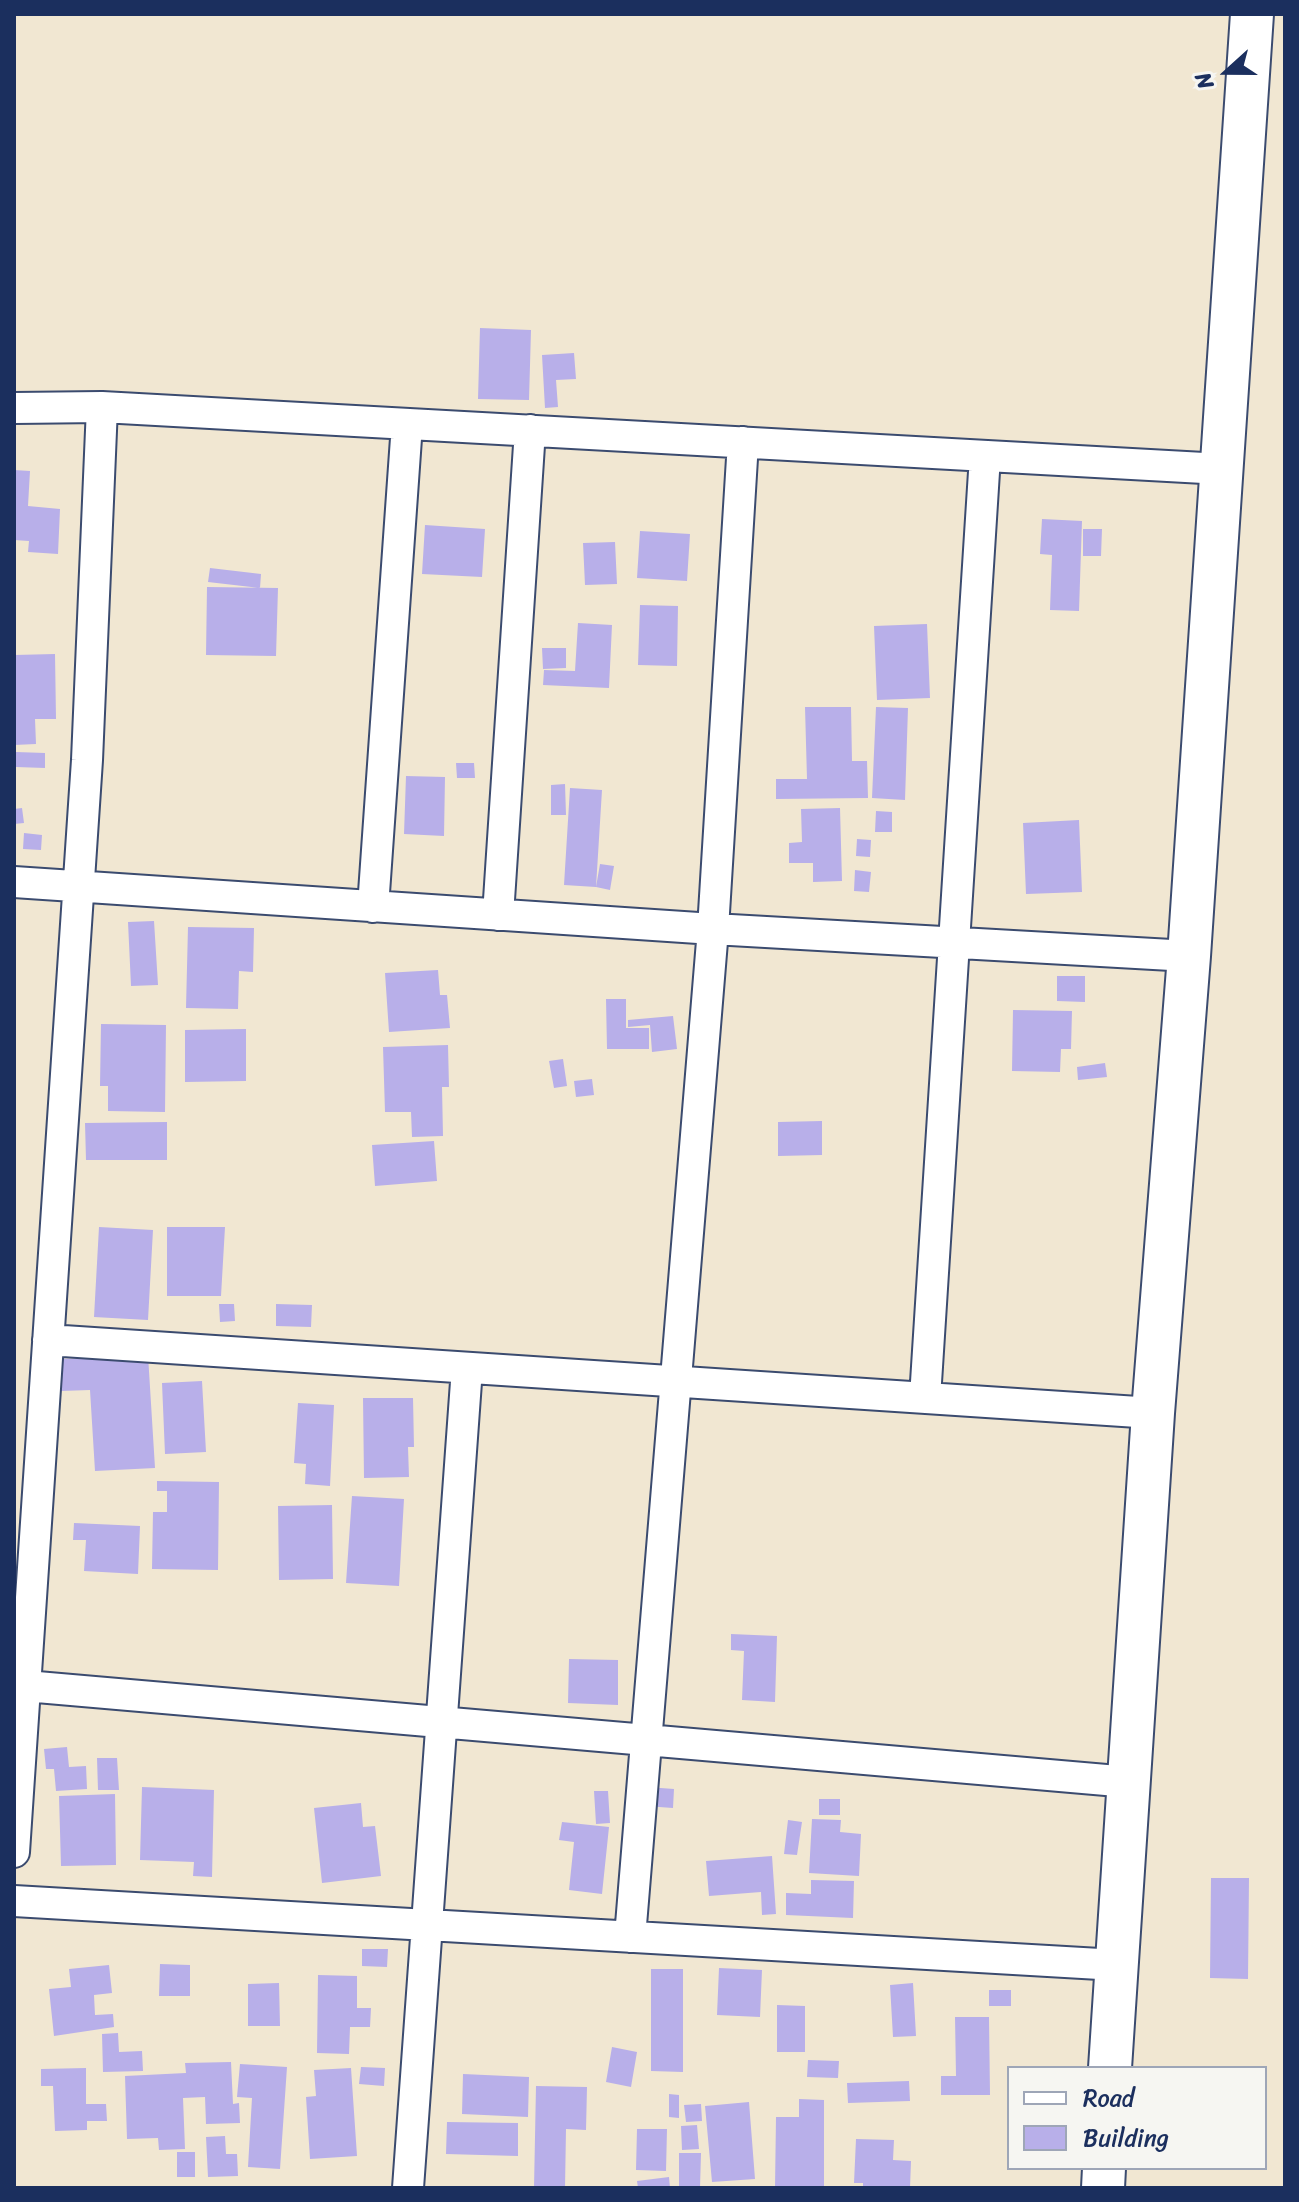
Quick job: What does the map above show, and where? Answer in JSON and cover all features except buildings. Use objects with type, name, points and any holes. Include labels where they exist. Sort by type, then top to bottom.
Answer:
[{"type":"main road","points":[[1110,2066],[1252,14]]},
{"type":"street","points":[[14,408],[102,407],[1222,469]]},
{"type":"street","points":[[14,1852],[20,1685],[48,1340],[78,888],[102,407]]},
{"type":"street","points":[[373,907],[407,424]]},
{"type":"street","points":[[498,915],[530,430]]},
{"type":"street","points":[[630,1937],[713,929],[743,442]]},
{"type":"street","points":[[925,1398],[985,456]]},
{"type":"street","points":[[14,882],[713,929],[1189,956]]},
{"type":"street","points":[[48,1340],[1153,1413]]},
{"type":"street","points":[[408,2188],[467,1368]]},
{"type":"street","points":[[20,1685],[1129,1782]]},
{"type":"street","points":[[14,1901],[1117,1965]]}]
